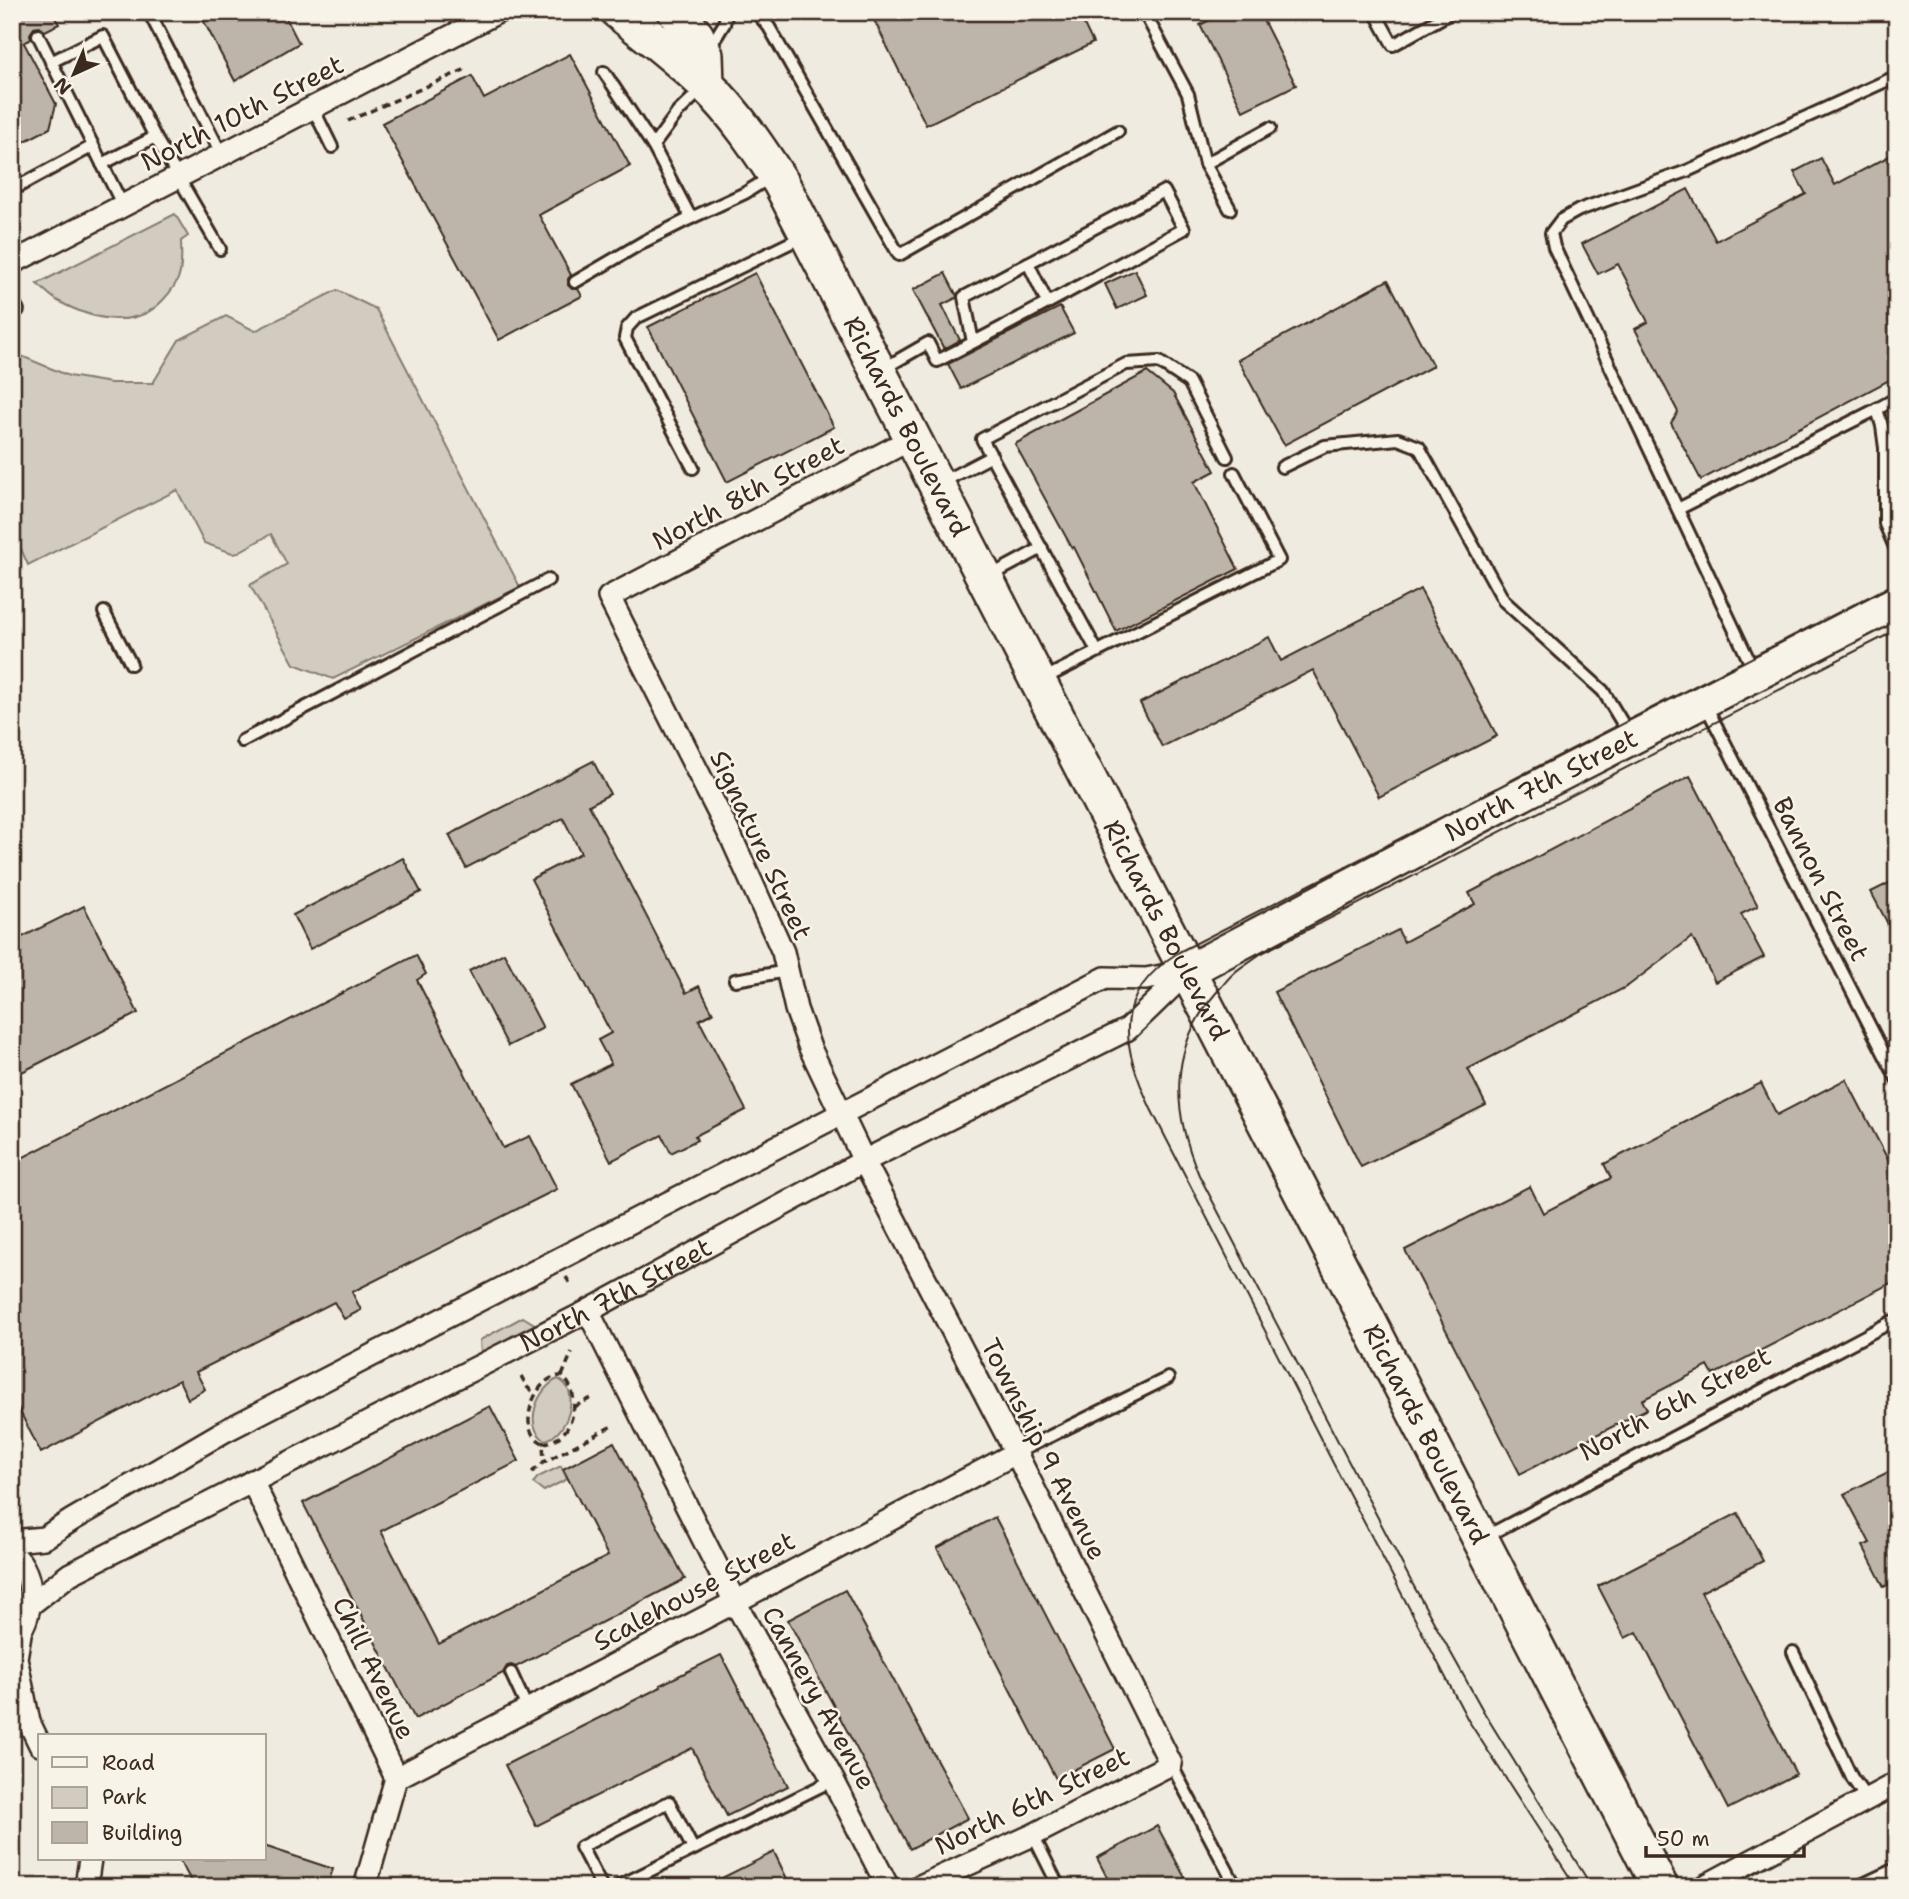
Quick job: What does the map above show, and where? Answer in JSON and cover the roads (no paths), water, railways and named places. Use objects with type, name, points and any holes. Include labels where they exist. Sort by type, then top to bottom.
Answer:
[{"type":"main road","name":"Richards Boulevard","points":[[619,12],[670,53],[706,70],[727,108],[756,144],[775,174],[1660,1887]]},
{"type":"main road","points":[[676,12],[696,36],[706,70]]},
{"type":"main road","name":"North 7th Street","points":[[1188,971],[1629,739],[1897,602]]},
{"type":"street","name":"North 10th Street","points":[[12,263],[498,12]]},
{"type":"street","name":"North 8th Street","points":[[609,597],[913,438]]},
{"type":"street","name":"Signature Street","points":[[609,597],[732,839],[783,952],[800,1022],[810,1048],[864,1161]]},
{"type":"street","name":"North 7th Street","points":[[12,1541],[44,1538],[223,1432],[1105,978],[1146,979],[1188,971]]},
{"type":"street","name":"North 7th Street","points":[[31,1604],[70,1574],[588,1311],[864,1161],[1128,1029],[1188,971]]},
{"type":"street","name":"Township 9 Avenue","points":[[864,1161],[1016,1453],[1171,1765]]},
{"type":"street","name":"Cannery Avenue","points":[[588,1311],[735,1602],[834,1780],[888,1887]]},
{"type":"street","name":"Scalehouse Street","points":[[396,1778],[1016,1453]]},
{"type":"street","name":"Chill Avenue","points":[[252,1481],[396,1778],[365,1887]]},
{"type":"street","points":[[12,1553],[29,1579],[31,1604],[27,1620],[16,1638],[16,1658],[29,1722],[38,1741]]},
{"type":"street","points":[[12,1706],[29,1722]]},
{"type":"street","name":"North 6th Street","points":[[918,1887],[1032,1835],[1171,1765]]},
{"type":"street","points":[[1703,1887],[1897,1783]]},
{"type":"street","points":[[86,1887],[90,1860]]},
{"type":"lane","points":[[149,12],[222,155]]},
{"type":"lane","points":[[653,146],[706,70],[727,12]]},
{"type":"lane","points":[[757,12],[769,27],[900,255],[1118,131]]},
{"type":"lane","points":[[1144,12],[1188,94],[1205,164],[1230,209]]},
{"type":"lane","points":[[1375,12],[1393,45],[1452,12]]},
{"type":"lane","points":[[38,35],[123,206]]},
{"type":"lane","points":[[51,62],[103,36],[155,137],[220,249]]},
{"type":"lane","points":[[604,72],[653,146],[691,218]]},
{"type":"lane","points":[[1756,674],[1553,247],[1551,233],[1561,220],[1579,210],[1687,171],[1897,76]]},
{"type":"lane","points":[[313,108],[332,147]]},
{"type":"lane","points":[[1205,164],[1270,128]]},
{"type":"lane","points":[[102,163],[155,137]]},
{"type":"lane","points":[[12,190],[93,146]]},
{"type":"lane","points":[[575,282],[645,241],[745,193],[775,174]]},
{"type":"lane","points":[[878,371],[928,343],[937,360],[973,342],[1184,229],[1164,191],[964,297],[973,342]]},
{"type":"lane","points":[[693,468],[625,338],[627,328],[636,318],[807,234]]},
{"type":"lane","points":[[1028,263],[1047,302]]},
{"type":"lane","points":[[12,299],[18,310]]},
{"type":"lane","points":[[1097,651],[982,439],[1125,364],[1159,362],[1189,382],[1227,457]]},
{"type":"lane","points":[[1678,509],[1897,398]]},
{"type":"lane","points":[[1877,409],[1885,448],[1885,524],[1897,552]]},
{"type":"lane","points":[[1282,467],[1325,446],[1398,439],[1419,447],[1504,601],[1603,691],[1629,739]]},
{"type":"lane","points":[[937,485],[992,456]]},
{"type":"lane","points":[[1038,681],[1279,560],[1234,473]]},
{"type":"lane","points":[[986,579],[1042,548]]},
{"type":"lane","points":[[242,741],[548,580]]},
{"type":"lane","points":[[104,612],[131,664]]},
{"type":"lane","name":"Bannon Street","points":[[1703,701],[1897,1079]]},
{"type":"lane","points":[[735,980],[787,971]]},
{"type":"lane","name":"North 6th Street","points":[[1481,1540],[1897,1319]]},
{"type":"lane","points":[[1016,1453],[1167,1378]]},
{"type":"lane","points":[[1793,1652],[1852,1778],[1867,1799]]},
{"type":"lane","points":[[511,1673],[528,1710]]},
{"type":"lane","points":[[1171,1765],[1236,1887]]},
{"type":"lane","points":[[617,1887],[834,1780]]},
{"type":"lane","points":[[602,1887],[580,1847],[669,1802],[694,1849]]},
{"type":"lane","points":[[1032,1835],[1059,1887]]},
{"type":"lane","points":[[1857,1887],[1897,1868]]},
{"type":"tram line","points":[[1576,1887],[1468,1720],[1151,1109],[1133,1064],[1129,1043],[1128,1023],[1132,1004],[1157,968],[1179,952],[1897,583]]},
{"type":"tram line","points":[[1590,1884],[1485,1714],[1412,1583],[1199,1175],[1190,1151],[1180,1104],[1182,1058],[1200,1014],[1234,973],[1260,954],[1897,630]]}]
